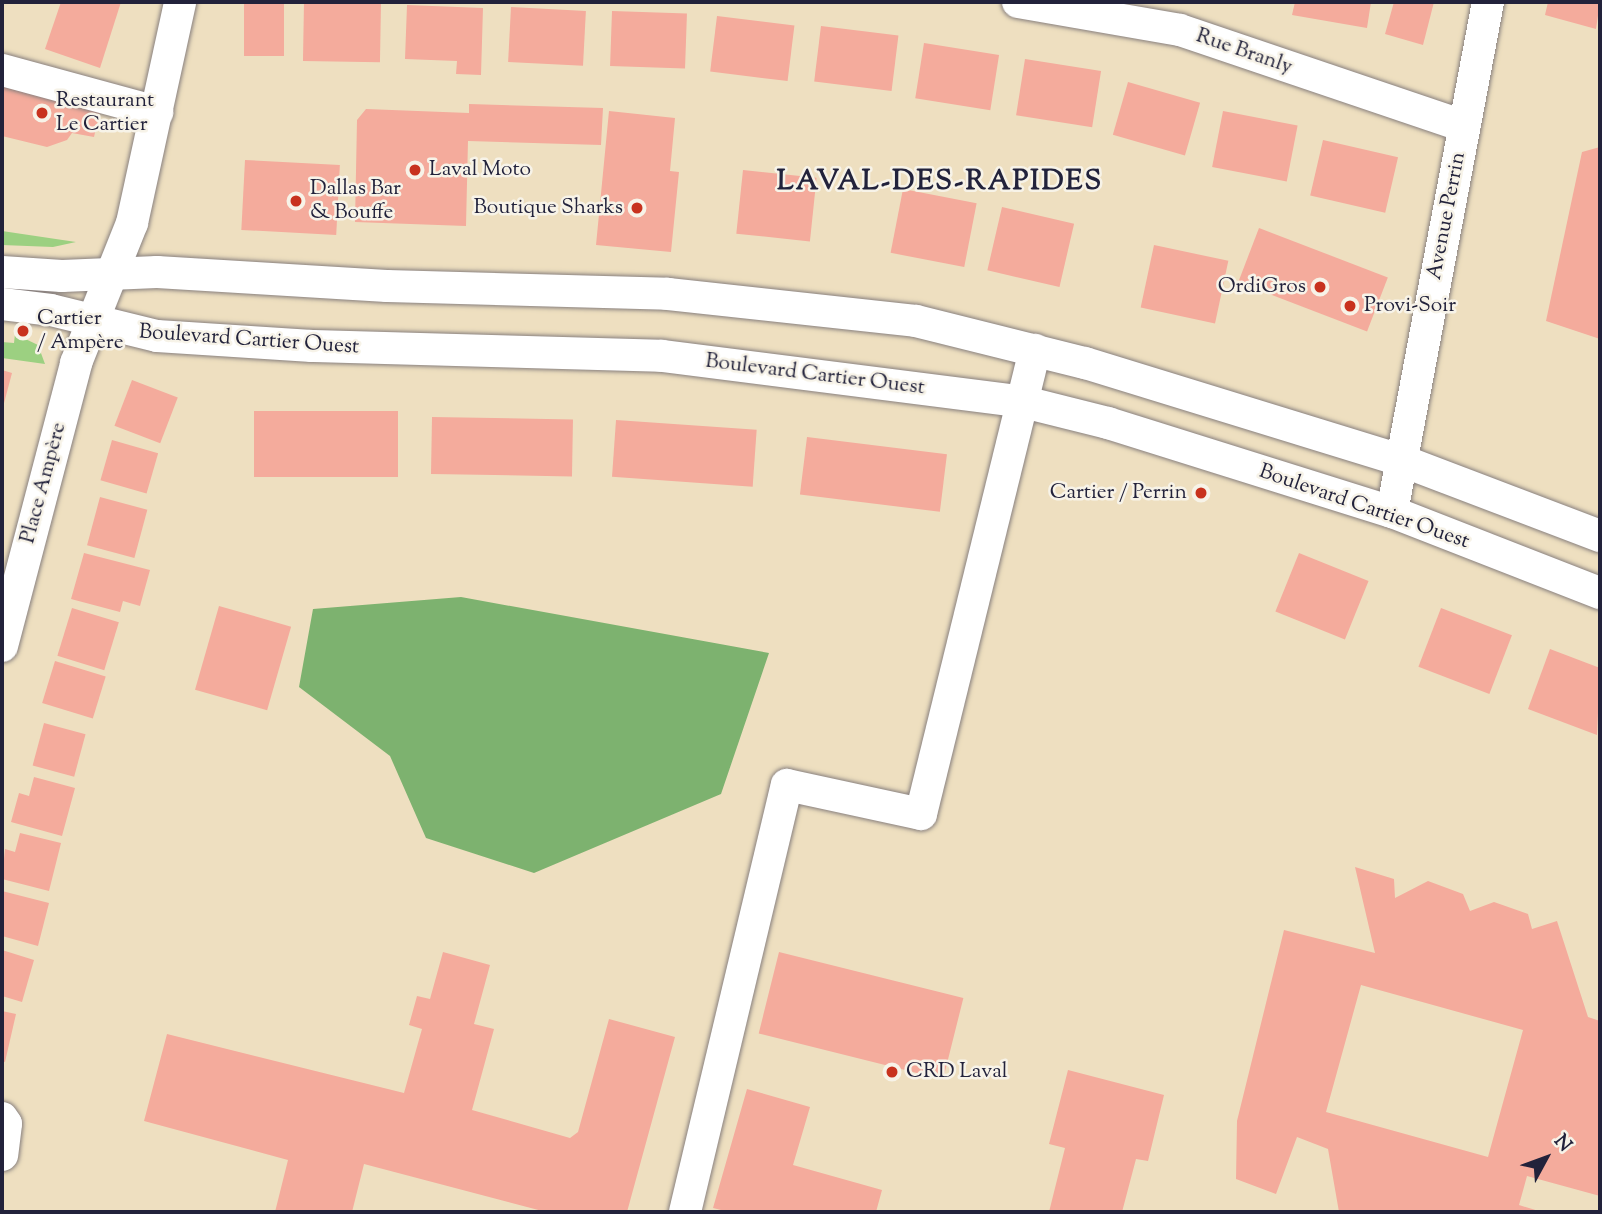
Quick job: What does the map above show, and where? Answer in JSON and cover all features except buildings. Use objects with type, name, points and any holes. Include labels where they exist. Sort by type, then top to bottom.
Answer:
[{"type":"street","name":"Place Ampère","points":[[2,646],[72,375],[116,273],[132,223],[180,2]]},
{"type":"street","name":"Rue Branly","points":[[1018,2],[1183,16],[1464,126]]},
{"type":"street","name":"Avenue Perrin","points":[[1392,512],[1488,2]]},
{"type":"street","points":[[2,70],[157,112]]},
{"type":"street","points":[[2,272],[116,273],[668,294],[916,321],[1035,350],[1400,460],[1600,536]]},
{"type":"street","name":"Boulevard Cartier Ouest","points":[[2,304],[51,310],[126,332],[220,342],[662,356],[1024,402],[1108,423],[1392,512],[1600,593]]},
{"type":"street","points":[[685,1212],[788,785],[921,814],[1035,350]]},
{"type":"street","points":[[2,1118],[6,1124],[2,1155]]},
{"type":"green space","points":[[2,231],[76,242],[53,247],[2,245]]},
{"type":"green space","points":[[15,334],[38,345],[45,364],[2,358],[2,342],[14,343]]},
{"type":"green space","points":[[461,597],[769,653],[721,794],[534,873],[426,838],[390,756],[299,687],[313,609]]},
{"type":"place","name":"Restaurant Le Cartier","points":[[42,113]]},
{"type":"place","name":"Laval Moto","points":[[415,170]]},
{"type":"place","name":"Dallas Bar & Bouffe","points":[[296,201]]},
{"type":"place","name":"Boutique Sharks","points":[[637,208]]},
{"type":"place","name":"OrdiGros","points":[[1320,287]]},
{"type":"place","name":"Provi-Soir","points":[[1350,306]]},
{"type":"place","name":"Cartier / Ampère","points":[[23,331]]},
{"type":"place","name":"Cartier / Perrin","points":[[1201,493]]},
{"type":"place","name":"CRD Laval","points":[[892,1072]]},
{"type":"district","name":"LAVAL-DES-RAPIDES","points":[[940,182]]}]
